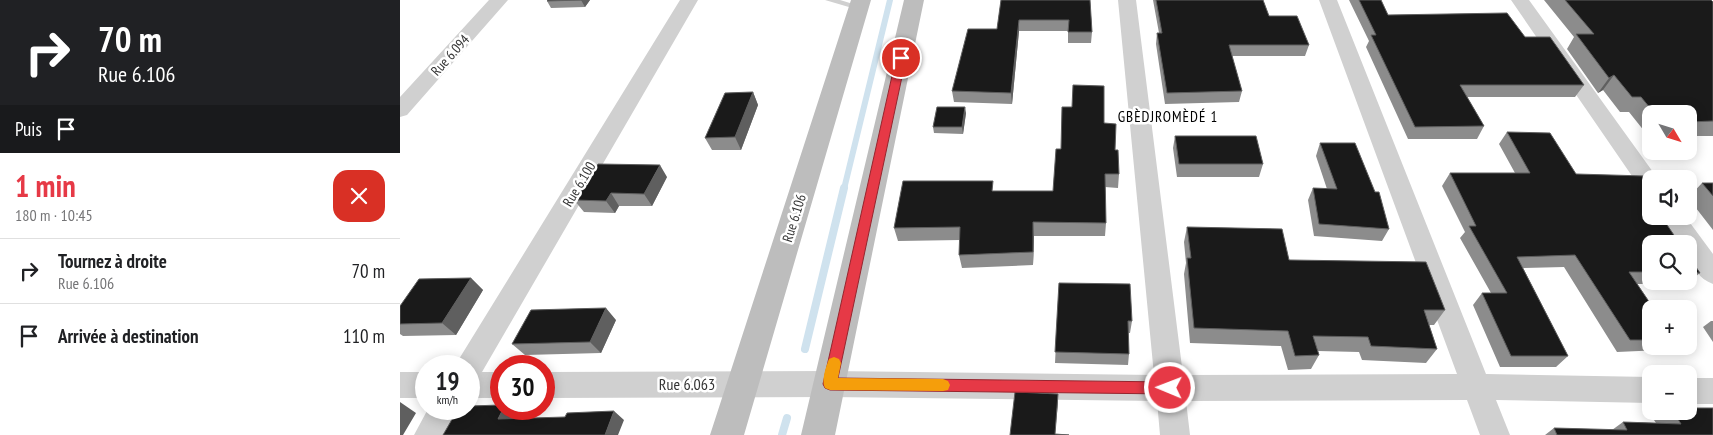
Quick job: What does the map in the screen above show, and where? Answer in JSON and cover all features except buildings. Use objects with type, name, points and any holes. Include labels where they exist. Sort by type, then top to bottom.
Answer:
[{"type":"street","name":"Rue 6.094","points":[[400,110],[500,0]]},
{"type":"street","points":[[818,435],[914,0]]},
{"type":"street","points":[[1127,0],[1175,435]]},
{"type":"street","points":[[1328,0],[1495,435]]},
{"type":"street","points":[[1520,0],[1642,173]]},
{"type":"street","name":"Rue 6.100","points":[[477,355],[689,1]]},
{"type":"street","name":"Rue 6.106","points":[[727,435],[860,4]]},
{"type":"street","points":[[1678,225],[1713,274]]},
{"type":"street","name":"Rue 6.063","points":[[555,385],[830,384],[1170,388],[1477,387],[1642,390]]},
{"type":"street","points":[[400,385],[415,385]]},
{"type":"street","points":[[1697,391],[1713,391]]},
{"type":"street","points":[[429,435],[438,420]]},
{"type":"lane","points":[[829,0],[860,4]]},
{"type":"waterway","points":[[844,189],[890,0]]},
{"type":"waterway","points":[[805,349],[844,188]]},
{"type":"waterway","points":[[782,435],[787,418]]},
{"type":"slow traffic","points":[[834,363],[830,384],[943,385]]},
{"type":"district","name":"GBÈDJROMÈDÉ 1","points":[[1168,117]]},
{"type":"route","points":[[901,58],[830,384],[1170,388]]}]
